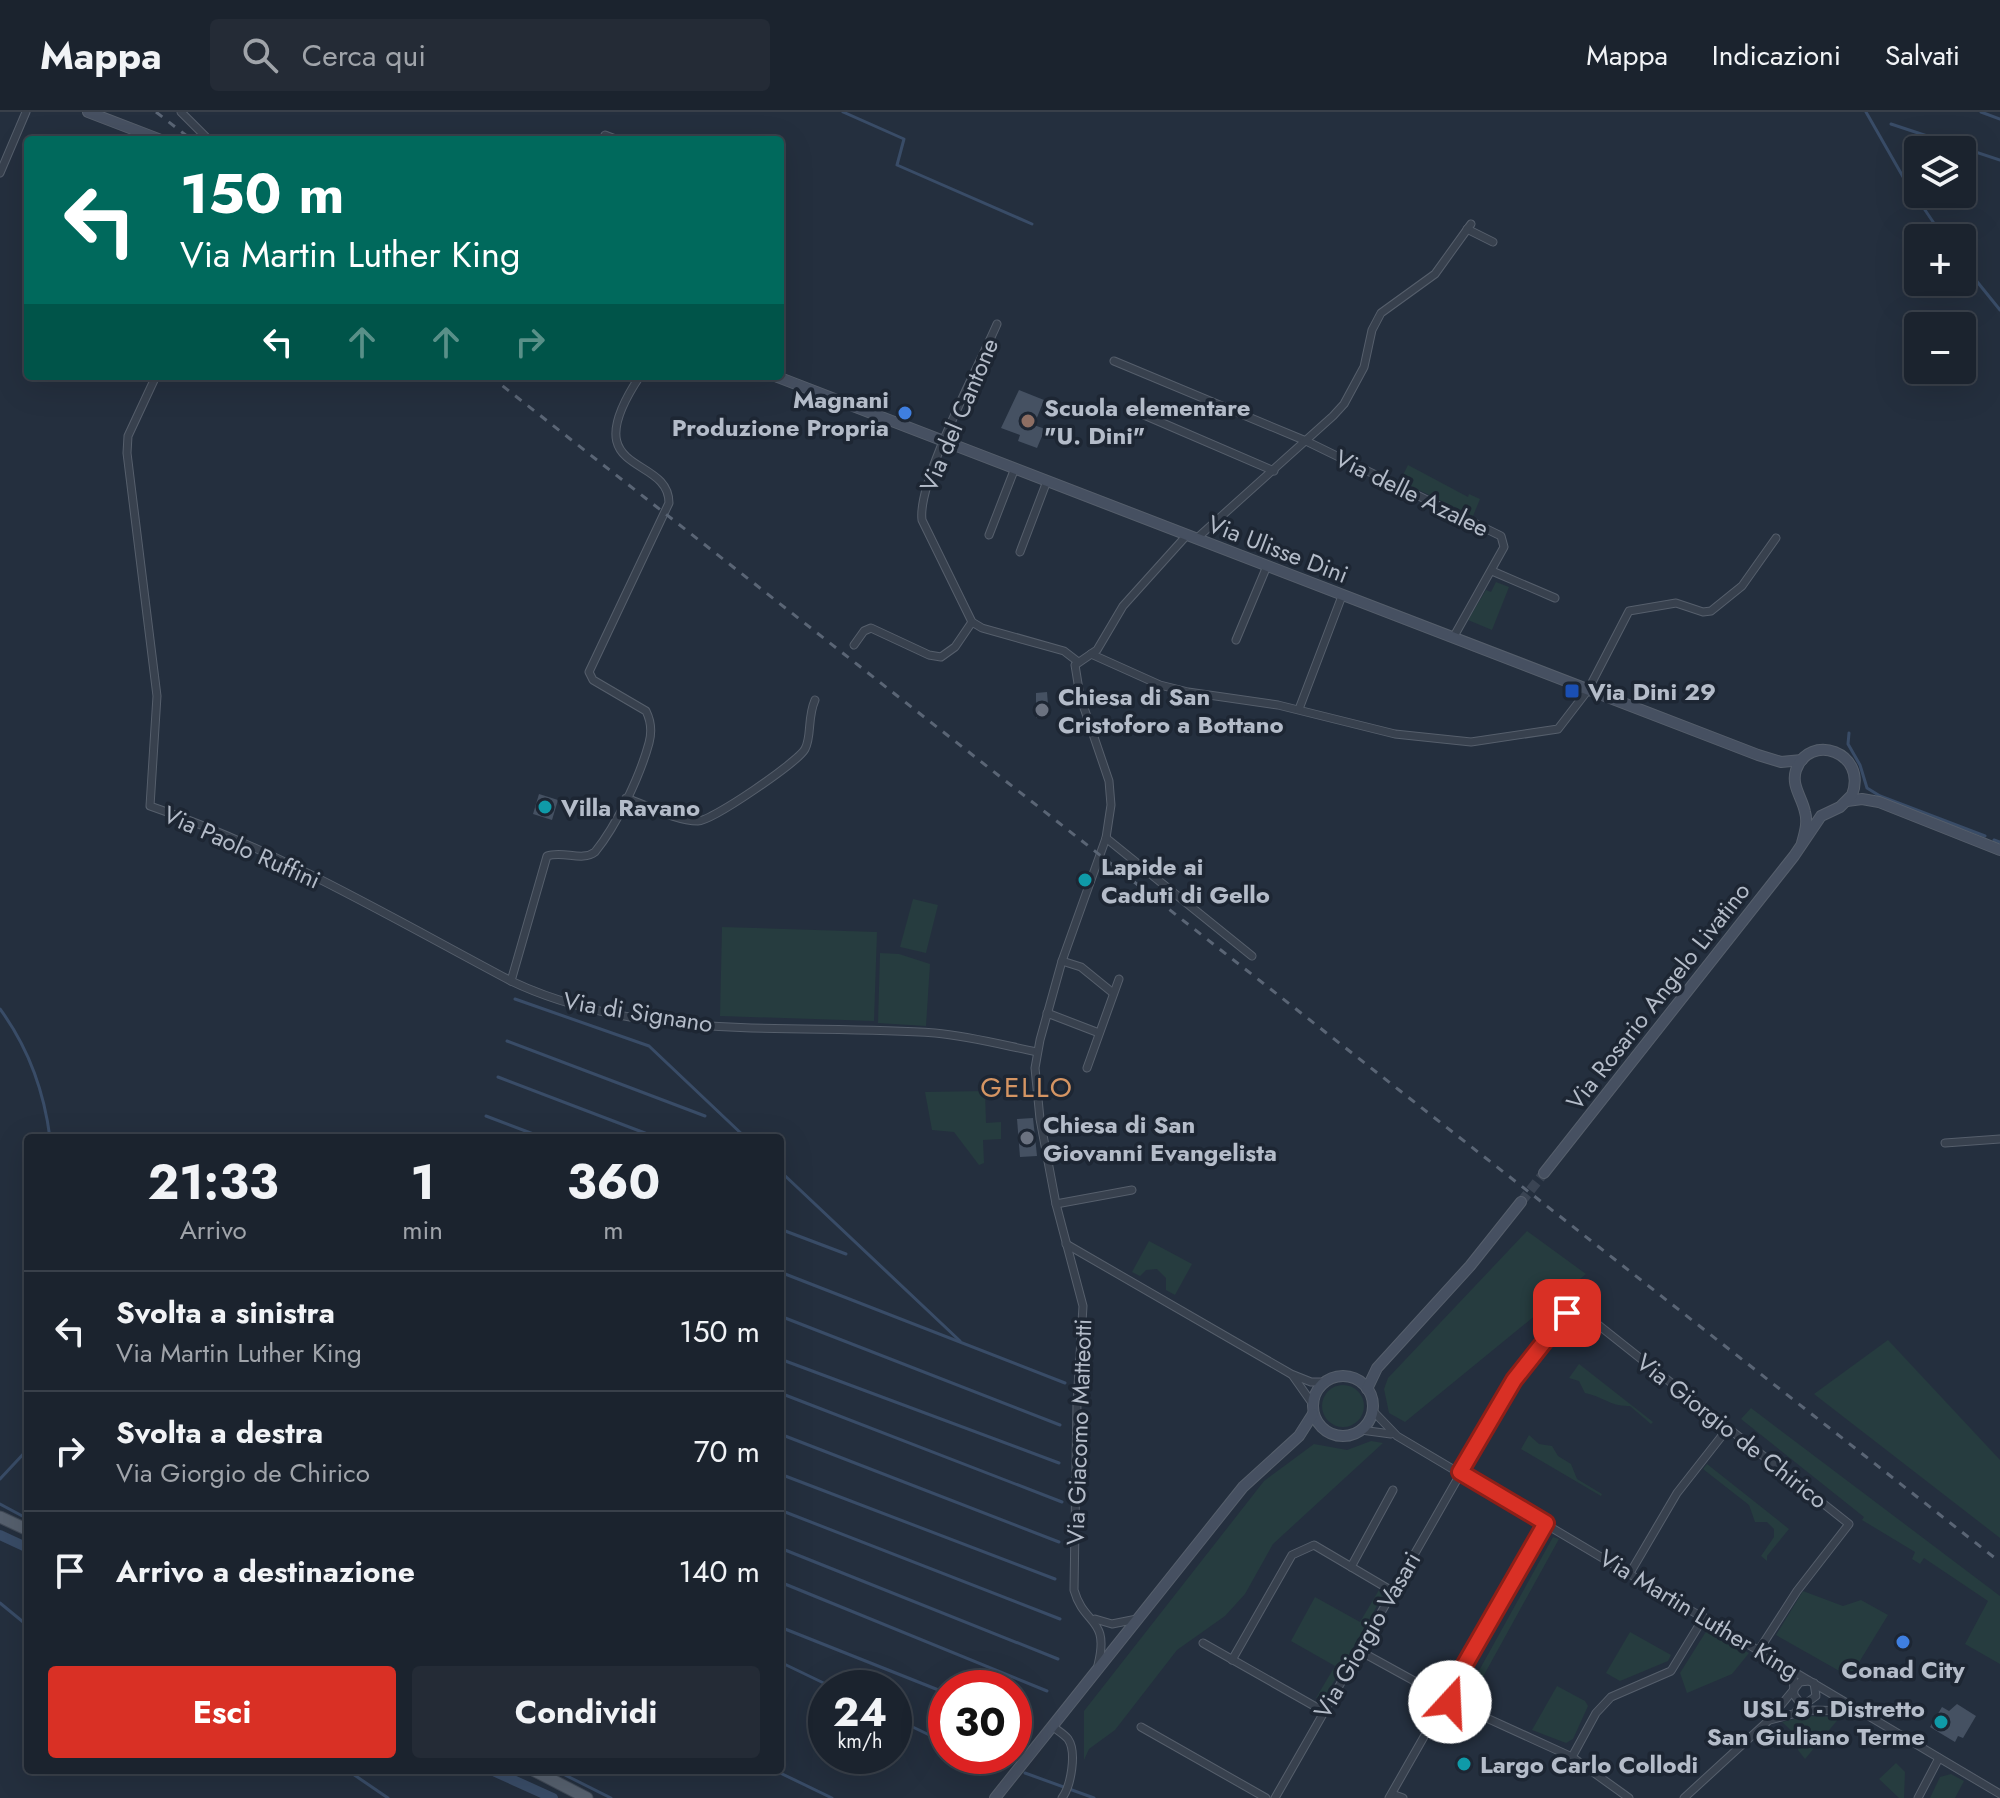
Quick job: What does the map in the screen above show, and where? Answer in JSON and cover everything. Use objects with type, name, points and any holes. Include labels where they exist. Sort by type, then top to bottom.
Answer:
[{"type":"main road","points":[[0,1517],[24,1528]]},
{"type":"main road","points":[[541,1774],[587,1798]]},
{"type":"street","points":[[0,173],[26,112]]},
{"type":"street","points":[[88,112],[151,136]]},
{"type":"street","points":[[181,112],[205,136]]},
{"type":"street","points":[[854,645],[864,631],[871,628],[929,655],[941,657],[950,652],[972,622],[982,628],[1064,651],[1077,661],[1091,654],[1101,644],[1123,606],[1192,537],[1274,471],[1344,404],[1364,367],[1372,330],[1381,313],[1435,274],[1469,227],[1493,242]]},
{"type":"street","name":"Via del Cantone","points":[[972,622],[922,520],[922,505],[936,456],[997,324]]},
{"type":"street","points":[[1114,361],[1306,441]]},
{"type":"street","name":"Via Ulisse Dini","points":[[784,379],[1767,758]]},
{"type":"street","name":"Via Paolo Ruffini","points":[[154,380],[128,436],[127,453],[157,696],[150,806],[190,820],[306,875],[511,981]]},
{"type":"street","points":[[511,981],[547,856],[562,853],[591,856],[603,843],[649,743],[646,711],[591,678],[589,672],[669,503],[665,486],[631,461],[616,438],[619,409],[637,380]]},
{"type":"street","points":[[1144,415],[1274,471]]},
{"type":"street","name":"Via delle Azalee","points":[[1306,441],[1501,536],[1504,547],[1453,638]]},
{"type":"street","points":[[989,535],[1015,468]]},
{"type":"street","points":[[1020,552],[1047,481]]},
{"type":"street","points":[[1091,654],[1169,687],[1299,709],[1395,734],[1471,742],[1558,729],[1588,690],[1629,611],[1676,603],[1703,612],[1711,611],[1742,586],[1776,538]]},
{"type":"street","points":[[1236,640],[1267,566]]},
{"type":"street","points":[[1492,571],[1555,598]]},
{"type":"street","points":[[1299,709],[1342,596]]},
{"type":"street","name":"Via Giacomo Matteotti","points":[[1077,661],[1075,668],[1080,696],[1112,798],[1106,838],[1062,961],[1037,1052],[1037,1095],[1056,1204],[1083,1306],[1077,1403],[1074,1590],[1080,1604],[1095,1619],[1102,1639],[1097,1669]]},
{"type":"street","points":[[626,798],[692,820],[714,817],[793,764],[808,742],[807,720],[815,700]]},
{"type":"street","points":[[1794,779],[1802,760],[1812,752],[1831,750],[1848,760],[1864,792],[1879,802]]},
{"type":"street","points":[[1767,758],[1781,762],[1802,760]]},
{"type":"street","points":[[1767,758],[1782,766],[1794,779],[1806,821],[1802,843]]},
{"type":"street","points":[[1847,801],[1855,777]]},
{"type":"street","points":[[1801,799],[1816,809],[1832,810],[1847,801],[1862,799],[1879,802],[2000,850]]},
{"type":"street","name":"Via Rosario Angelo Livatino","points":[[1544,1173],[1821,816],[1832,810]]},
{"type":"street","points":[[1106,838],[1252,956]]},
{"type":"street","points":[[1062,961],[1081,967],[1113,993]]},
{"type":"street","points":[[1087,1068],[1119,979]]},
{"type":"street","name":"Via di Signano","points":[[511,981],[566,1003],[661,1020],[721,1026],[944,1034],[1037,1052]]},
{"type":"street","points":[[1047,1013],[1099,1033]]},
{"type":"street","points":[[1945,1143],[2000,1139]]},
{"type":"street","points":[[1056,1204],[1132,1190]]},
{"type":"street","points":[[1367,1389],[1377,1368],[1470,1266],[1521,1202]]},
{"type":"street","points":[[1066,1244],[1291,1374],[1311,1382],[1324,1382],[1338,1376],[1353,1377],[1377,1368]]},
{"type":"street","name":"Via Giorgio de Chirico","points":[[1460,1472],[1514,1380],[1567,1313],[1574,1310],[1582,1312],[1849,1524],[1797,1591],[1759,1650]]},
{"type":"street","points":[[1291,1374],[1326,1431]]},
{"type":"street","points":[[1353,1377],[1367,1389],[1372,1410],[1380,1422],[1397,1436]]},
{"type":"street","points":[[995,1798],[1243,1487],[1299,1436],[1313,1408],[1316,1391],[1324,1382]]},
{"type":"street","points":[[1361,1430],[1372,1410]]},
{"type":"street","points":[[1630,1573],[1677,1493],[1728,1428]]},
{"type":"street","points":[[1299,1436],[1326,1431],[1344,1436],[1361,1430],[1397,1436]]},
{"type":"street","name":"Via Martin Luther King","points":[[1397,1436],[2000,1794]]},
{"type":"street","name":"Via Giorgio Vasari","points":[[1275,1798],[1460,1472]]},
{"type":"street","points":[[1351,1567],[1393,1490]]},
{"type":"street","points":[[1403,1798],[1390,1796],[1546,1523]]},
{"type":"street","points":[[1232,1660],[1292,1555],[1314,1545],[1392,1591]]},
{"type":"street","points":[[1572,1757],[1596,1713],[1611,1697],[1671,1671],[1704,1617]]},
{"type":"street","points":[[1095,1619],[1112,1624],[1137,1619]]},
{"type":"street","points":[[1203,1643],[1323,1711]]},
{"type":"street","points":[[1358,1650],[1445,1699],[1572,1757],[1629,1798]]},
{"type":"street","points":[[1793,1670],[1798,1701],[1805,1704]]},
{"type":"street","points":[[1684,1798],[1768,1721],[1803,1681],[1812,1682],[1816,1696],[1795,1712]]},
{"type":"street","points":[[1768,1721],[1795,1712],[1863,1711]]},
{"type":"street","points":[[1052,1726],[1070,1743],[1066,1791]]},
{"type":"street","points":[[1141,1727],[1266,1798]]},
{"type":"street","points":[[1918,1798],[1939,1758]]},
{"type":"green space","points":[[1408,465],[1468,497],[1469,494],[1480,499],[1473,516],[1400,481]]},
{"type":"green space","points":[[1496,582],[1509,587],[1492,630],[1468,620],[1486,590],[1491,592]]},
{"type":"green space","points":[[913,899],[938,905],[926,953],[900,947]]},
{"type":"green space","points":[[722,927],[877,932],[874,1021],[720,1016]]},
{"type":"green space","points":[[880,953],[899,954],[930,964],[926,1026],[878,1023]]},
{"type":"green space","points":[[985,1091],[986,1123],[1001,1122],[1001,1139],[983,1140],[984,1163],[979,1165],[954,1132],[932,1130],[925,1092]]},
{"type":"green space","points":[[1527,1231],[1586,1274],[1405,1422],[1389,1413],[1384,1389],[1388,1378]]},
{"type":"green space","points":[[1149,1241],[1192,1264],[1175,1295],[1166,1290],[1166,1278],[1157,1269],[1146,1270],[1140,1276],[1132,1272]]},
{"type":"green space","points":[[1888,1340],[2000,1460],[2000,1538],[1814,1394]]},
{"type":"green space","points":[[1579,1364],[1653,1422],[1651,1424],[1630,1406],[1617,1405],[1585,1393],[1579,1381],[1569,1378]]},
{"type":"green space","points":[[1343,1385],[1358,1391],[1364,1406],[1358,1421],[1343,1427],[1328,1421],[1322,1406],[1328,1391]]},
{"type":"green space","points":[[1751,1408],[2000,1596],[2000,1664],[1965,1644],[1988,1601],[1924,1558],[1920,1564],[1912,1559],[1915,1552],[1862,1520],[1864,1517],[1741,1419]]},
{"type":"green space","points":[[1529,1435],[1539,1444],[1552,1446],[1558,1456],[1571,1464],[1577,1479],[1601,1496],[1521,1449]]},
{"type":"green space","points":[[1371,1441],[1383,1443],[1273,1544],[1245,1594],[1225,1616],[1177,1650],[1115,1730],[1089,1749],[1084,1760],[1084,1711],[1264,1481],[1314,1444],[1347,1450]]},
{"type":"green space","points":[[1707,1464],[1789,1529],[1767,1556],[1767,1561],[1761,1556],[1774,1537],[1774,1529],[1767,1522],[1755,1522],[1749,1505],[1703,1469]]},
{"type":"green space","points":[[1553,1537],[1559,1539],[1468,1704],[1460,1700],[1456,1694],[1463,1682],[1471,1685]]},
{"type":"green space","points":[[1379,1590],[1382,1597],[1325,1697],[1316,1698],[1335,1666],[1291,1641],[1315,1597],[1360,1622]]},
{"type":"green space","points":[[1803,1591],[1843,1606],[1861,1600],[1888,1615],[1850,1677],[1776,1635]]},
{"type":"green space","points":[[1707,1630],[1749,1653],[1732,1674],[1687,1693],[1680,1673]]},
{"type":"green space","points":[[1630,1632],[1671,1655],[1668,1661],[1620,1681],[1606,1673]]},
{"type":"green space","points":[[1557,1686],[1585,1701],[1588,1706],[1573,1739],[1566,1743],[1532,1730]]},
{"type":"green space","points":[[1807,1716],[1840,1717],[1805,1759],[1798,1750],[1796,1735],[1782,1722]]},
{"type":"green space","points":[[1896,1763],[1905,1772],[1904,1798],[1899,1798],[1879,1779]]},
{"type":"green space","points":[[1951,1774],[1964,1781],[1955,1798],[1930,1798],[1940,1777]]},
{"type":"building","points":[[1019,390],[1044,400],[1034,425],[1045,429],[1037,448],[1018,441],[1020,435],[1001,428]]},
{"type":"building","name":"Chiesa di San Cristoforo a Bottano","points":[[1047,692],[1049,717],[1036,718],[1036,693]]},
{"type":"building","name":"Villa Ravano","points":[[539,794],[558,800],[552,820],[533,814]]},
{"type":"building","name":"Chiesa di San Giovanni Evangelista","points":[[1033,1118],[1037,1156],[1020,1157],[1017,1119]]},
{"type":"building","name":"USL 5 - Distretto San Giuliano Terme","points":[[1957,1704],[1976,1716],[1963,1738],[1958,1736],[1955,1742],[1930,1727],[1942,1707],[1949,1711]]},
{"type":"waterway","points":[[843,112],[904,139],[897,165],[1032,224]]},
{"type":"waterway","points":[[1866,112],[1934,224]]},
{"type":"waterway","points":[[1981,112],[2000,119]]},
{"type":"waterway","points":[[1891,124],[2000,160]]},
{"type":"waterway","points":[[1976,280],[2000,310]]},
{"type":"waterway","points":[[1849,733],[1848,744],[1860,765],[1867,788],[1880,796],[1985,836]]},
{"type":"waterway","points":[[1994,840],[2000,842]]},
{"type":"waterway","points":[[515,999],[649,1046],[742,1134]]},
{"type":"waterway","points":[[0,1009],[19,1039],[33,1070],[44,1103],[49,1134]]},
{"type":"waterway","points":[[507,1041],[705,1116]]},
{"type":"waterway","points":[[498,1077],[648,1134]]},
{"type":"waterway","points":[[486,1116],[533,1134]]},
{"type":"waterway","points":[[784,1175],[960,1341]]},
{"type":"waterway","points":[[784,1231],[846,1254]]},
{"type":"waterway","points":[[784,1274],[1065,1383]]},
{"type":"waterway","points":[[784,1318],[1060,1425]]},
{"type":"waterway","points":[[784,1360],[1059,1463]]},
{"type":"waterway","points":[[784,1395],[1062,1502]]},
{"type":"waterway","points":[[784,1436],[1059,1542]]},
{"type":"waterway","points":[[0,1479],[24,1453]]},
{"type":"waterway","points":[[784,1476],[1055,1579]]},
{"type":"waterway","points":[[0,1504],[24,1517]]},
{"type":"waterway","points":[[784,1512],[1060,1619]]},
{"type":"waterway","points":[[0,1535],[24,1546]]},
{"type":"waterway","points":[[784,1550],[1058,1659]]},
{"type":"waterway","points":[[784,1584],[1047,1691]]},
{"type":"waterway","points":[[0,1603],[24,1623]]},
{"type":"waterway","points":[[784,1629],[928,1686]]},
{"type":"waterway","points":[[784,1664],[808,1675]]},
{"type":"waterway","points":[[912,1727],[928,1734]]},
{"type":"waterway","points":[[353,1774],[388,1798]]},
{"type":"waterway","points":[[500,1774],[553,1798]]},
{"type":"waterway","points":[[563,1774],[611,1798]]},
{"type":"waterway","points":[[782,1774],[832,1798]]},
{"type":"waterway","points":[[1028,1774],[1094,1798]]},
{"type":"tunnel","points":[[1521,1202],[1544,1173]]},
{"type":"railway","points":[[156,112],[187,136]]},
{"type":"railway","points":[[495,380],[2000,1562]]},
{"type":"place","name":"Magnani Produzione Propria","points":[[905,413]]},
{"type":"place","name":"Scuola elementare \"U. Dini\"","points":[[1028,421]]},
{"type":"place","name":"Via Dini 29","points":[[1572,691]]},
{"type":"place","name":"Chiesa di San Cristoforo a Bottano","points":[[1042,710]]},
{"type":"place","name":"Villa Ravano","points":[[545,807]]},
{"type":"place","name":"Lapide ai Caduti di Gello","points":[[1085,880]]},
{"type":"place","name":"Chiesa di San Giovanni Evangelista","points":[[1027,1138]]},
{"type":"place","name":"Conad City","points":[[1903,1642]]},
{"type":"place","name":"USL 5 - Distretto San Giuliano Terme","points":[[1941,1722]]},
{"type":"place","name":"Largo Carlo Collodi","points":[[1464,1764]]},
{"type":"district","name":"GELLO","points":[[1027,1087]]},
{"type":"route","points":[[1450,1702],[1445,1699],[1546,1523],[1460,1472],[1514,1380],[1567,1313]]}]
